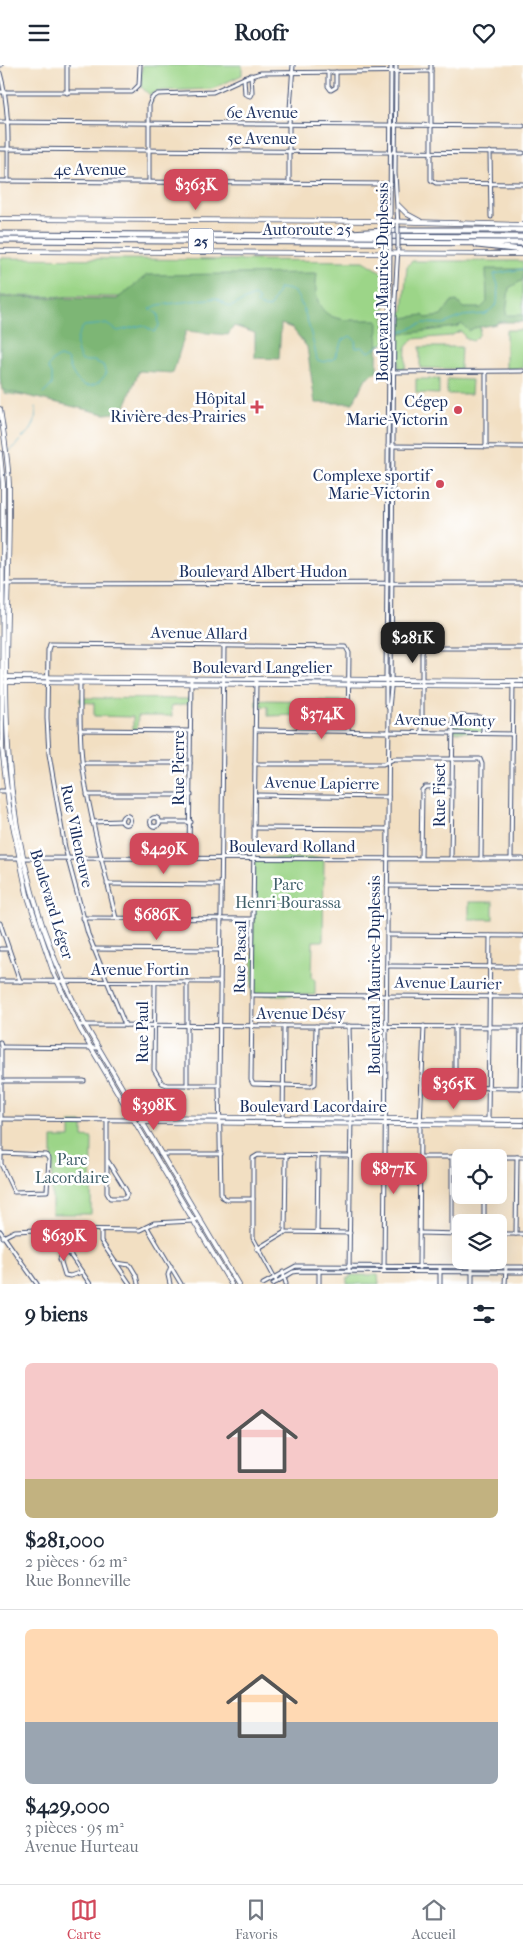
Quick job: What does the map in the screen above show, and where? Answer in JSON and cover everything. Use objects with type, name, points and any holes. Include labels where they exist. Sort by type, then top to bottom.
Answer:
[{"type":"highway","points":[[330,236],[384,230],[523,230]]},
{"type":"highway","name":"Autoroute 25","points":[[0,234],[523,237]]},
{"type":"highway","name":"Autoroute 25","points":[[0,240],[523,243]]},
{"type":"highway","points":[[452,242],[523,250]]},
{"type":"main road","points":[[398,205],[406,214],[422,222]]},
{"type":"main road","points":[[0,219],[390,224],[422,222],[523,225]]},
{"type":"main road","points":[[0,251],[523,254]]},
{"type":"main road","name":"Boulevard Léger","points":[[0,409],[8,484],[1,677],[2,721],[6,791],[18,857],[35,921],[58,981],[78,1025],[231,1284]]},
{"type":"main road","name":"Boulevard Léger","points":[[0,453],[3,484],[5,584]]},
{"type":"main road","name":"Boulevard Léger","points":[[3,645],[7,677],[7,721],[12,791],[24,858],[41,920],[64,981],[85,1025],[238,1284]]},
{"type":"main road","name":"Boulevard Langelier","points":[[1,677],[80,683],[256,685],[389,680],[422,683],[513,683],[523,681]]},
{"type":"main road","name":"Boulevard Langelier","points":[[1,683],[80,677],[256,679],[349,682],[389,686],[422,683]]},
{"type":"main road","name":"Boulevard Langelier","points":[[513,683],[523,686]]},
{"type":"main road","points":[[2,721],[7,721]]},
{"type":"main road","points":[[133,1120],[138,1117]]},
{"type":"main road","name":"Boulevard Lacordaire","points":[[138,1117],[351,1118],[420,1124],[523,1120]]},
{"type":"main road","name":"Boulevard Lacordaire","points":[[133,1120],[141,1122],[350,1124],[420,1119],[523,1125]]},
{"type":"street","points":[[67,65],[67,93]]},
{"type":"street","points":[[0,92],[128,93],[137,88],[140,81],[140,65]]},
{"type":"street","points":[[289,183],[289,124],[293,65]]},
{"type":"street","name":"Boulevard Maurice-Duplessis","points":[[389,680],[393,446],[390,253],[391,65]]},
{"type":"street","name":"Boulevard Maurice-Duplessis","points":[[384,1271],[388,829],[388,709],[386,703],[389,686],[387,584],[388,446],[398,253],[396,65]]},
{"type":"street","points":[[432,65],[430,151],[430,178],[432,182],[523,184]]},
{"type":"street","points":[[149,182],[150,101],[160,93],[213,93],[251,75],[260,73],[352,70],[431,71]]},
{"type":"street","points":[[328,72],[328,86],[332,91],[336,87],[336,72]]},
{"type":"street","points":[[0,73],[5,92],[8,123],[8,181]]},
{"type":"street","points":[[244,78],[245,94],[250,96],[252,92],[251,75]]},
{"type":"street","name":"6e Avenue","points":[[0,122],[523,126]]},
{"type":"street","name":"5e Avenue","points":[[0,149],[523,153]]},
{"type":"street","points":[[490,152],[490,217]]},
{"type":"street","name":"4e Avenue","points":[[0,181],[391,184]]},
{"type":"street","points":[[391,372],[523,371]]},
{"type":"street","points":[[486,372],[486,447]]},
{"type":"street","points":[[388,446],[523,447]]},
{"type":"street","name":"Boulevard Albert-Hudon","points":[[5,584],[523,583]]},
{"type":"street","name":"Avenue Allard","points":[[50,645],[348,648],[349,682]]},
{"type":"street","name":"Rue Villeneuve","points":[[50,645],[48,650],[48,738],[51,770],[67,858],[82,918],[125,1025]]},
{"type":"street","points":[[224,646],[219,1085],[222,1197],[253,1199]]},
{"type":"street","points":[[422,732],[423,650],[426,648],[523,648]]},
{"type":"street","points":[[80,677],[82,763],[92,822],[116,918]]},
{"type":"street","name":"Rue Pierre","points":[[189,858],[191,822],[191,679]]},
{"type":"street","name":"Rue Pascal","points":[[256,679],[251,1083],[255,1085],[284,1086]]},
{"type":"street","points":[[348,731],[349,682]]},
{"type":"street","points":[[511,859],[513,683]]},
{"type":"street","points":[[452,732],[453,719],[457,716],[480,717],[483,721],[482,732]]},
{"type":"street","points":[[80,730],[191,731]]},
{"type":"street","name":"Avenue Monty","points":[[256,730],[482,732],[513,734]]},
{"type":"street","name":"Rue Fiset","points":[[451,859],[452,732]]},
{"type":"street","points":[[255,764],[383,764],[394,759],[478,759],[482,762],[482,859]]},
{"type":"street","points":[[82,763],[190,763]]},
{"type":"street","points":[[421,858],[422,789],[425,787],[452,786]]},
{"type":"street","points":[[0,791],[12,791]]},
{"type":"street","points":[[87,795],[191,795]]},
{"type":"street","name":"Avenue Lapierre","points":[[255,795],[388,797]]},
{"type":"street","points":[[92,822],[121,821]]},
{"type":"street","points":[[159,822],[191,822]]},
{"type":"street","points":[[254,828],[388,829]]},
{"type":"street","name":"Boulevard Rolland","points":[[0,857],[523,859]]},
{"type":"street","points":[[107,884],[221,885]]},
{"type":"street","points":[[387,886],[523,887]]},
{"type":"street","points":[[82,918],[253,919]]},
{"type":"street","points":[[0,923],[20,981]]},
{"type":"street","points":[[387,935],[523,936]]},
{"type":"street","points":[[488,1122],[490,936]]},
{"type":"street","points":[[0,949],[8,949]]},
{"type":"street","points":[[93,949],[220,950]]},
{"type":"street","points":[[387,966],[523,967]]},
{"type":"street","name":"Avenue Fortin","points":[[0,981],[220,982]]},
{"type":"street","name":"Rue Paul","points":[[155,981],[155,1073],[164,1084],[219,1085]]},
{"type":"street","points":[[186,1085],[188,981]]},
{"type":"street","name":"Avenue Laurier","points":[[252,995],[523,997]]},
{"type":"street","name":"Avenue Désy","points":[[78,1025],[522,1027]]},
{"type":"street","points":[[283,1123],[284,1025]]},
{"type":"street","points":[[284,1086],[314,1084],[316,1025]]},
{"type":"street","points":[[349,1026],[351,1118],[349,1271]]},
{"type":"street","points":[[419,1272],[420,1119],[424,1026]]},
{"type":"street","points":[[456,1026],[456,1087]]},
{"type":"street","points":[[422,1087],[521,1088],[522,1027]]},
{"type":"street","points":[[0,1043],[1,1047],[1,1153],[2,1169],[14,1192],[44,1192],[48,1190],[49,1159],[46,1155],[1,1153]]},
{"type":"street","points":[[1,1047],[98,1048]]},
{"type":"street","points":[[1,1081],[84,1081]]},
{"type":"street","name":"Boulevard Lacordaire","points":[[1,1119],[133,1120]]},
{"type":"street","points":[[108,1120],[108,1161],[108,1195],[111,1198],[123,1198],[126,1196],[126,1191],[108,1161]]},
{"type":"street","points":[[160,1154],[221,1154]]},
{"type":"street","points":[[350,1156],[286,1155],[254,1157],[253,1238],[257,1249],[274,1277],[275,1283],[297,1271],[523,1273]]},
{"type":"street","points":[[285,1232],[286,1155]]},
{"type":"street","points":[[317,1232],[318,1156]]},
{"type":"street","points":[[420,1157],[452,1157]]},
{"type":"street","points":[[507,1157],[523,1157]]},
{"type":"street","points":[[516,1234],[517,1157]]},
{"type":"street","points":[[4,1237],[15,1231],[70,1229],[101,1231],[140,1230],[154,1223],[193,1221],[198,1218]]},
{"type":"street","points":[[147,1227],[181,1284]]},
{"type":"street","points":[[70,1229],[69,1253],[90,1284]]},
{"type":"street","points":[[0,1231],[37,1284]]},
{"type":"street","points":[[101,1231],[101,1241],[130,1284]]},
{"type":"street","points":[[257,1249],[285,1232],[350,1233]]},
{"type":"street","points":[[419,1233],[452,1233]]},
{"type":"street","points":[[507,1234],[523,1234]]},
{"type":"street","points":[[69,1253],[62,1255],[60,1259],[65,1275],[70,1276],[82,1272]]},
{"type":"street","points":[[115,1263],[130,1265],[136,1275],[138,1284]]},
{"type":"street","points":[[170,1284],[168,1275],[171,1266]]},
{"type":"street","points":[[263,1284],[296,1266],[452,1267]]},
{"type":"street","points":[[319,1266],[319,1284]]},
{"type":"street","points":[[440,1267],[440,1284]]},
{"type":"street","points":[[507,1267],[523,1267]]},
{"type":"street","points":[[284,1272],[286,1284]]},
{"type":"street","points":[[472,1272],[472,1284]]},
{"type":"street","points":[[505,1284],[506,1272]]},
{"type":"green space","points":[[142,65],[242,65],[242,75],[212,89],[158,91],[150,95],[141,87]]},
{"type":"green space","points":[[0,258],[364,261],[385,274],[385,343],[374,347],[317,342],[244,297],[23,396],[4,393],[3,383],[120,297],[0,296]]},
{"type":"green space","points":[[412,261],[523,261],[523,317],[481,325],[479,335],[473,341],[466,339],[461,331],[450,336],[413,339],[406,347],[405,368],[398,370],[398,312],[403,312],[407,266]]},
{"type":"green space","points":[[486,269],[523,269],[523,280],[509,288],[506,315],[523,315],[523,322],[498,322],[497,324],[474,328],[469,331],[462,324],[456,327],[396,335],[397,319],[423,315],[426,318],[441,316],[451,302],[457,301],[463,308],[481,308],[487,302]]},
{"type":"green space","points":[[317,273],[316,294],[320,306],[326,313],[341,319],[378,320],[377,372],[366,378],[353,403],[315,403],[307,347],[292,328],[281,324],[279,359],[255,358],[255,333],[234,326],[228,335],[186,331],[173,373],[139,371],[123,412],[105,414],[2,390],[0,378],[0,297],[117,299],[147,275]]},
{"type":"green space","points":[[506,330],[523,330],[523,368],[506,369]]},
{"type":"green space","points":[[420,347],[461,347],[460,369],[420,368]]},
{"type":"green space","points":[[416,379],[439,379],[439,394],[416,393]]},
{"type":"green space","points":[[447,379],[472,380],[471,394],[447,394]]},
{"type":"green space","points":[[80,698],[191,699],[191,703],[171,706],[172,716],[138,716],[137,730],[133,730],[133,717],[94,716],[94,703],[80,702]]},
{"type":"green space","points":[[256,700],[349,701],[349,707],[328,707],[327,715],[303,715],[304,731],[299,731],[299,715],[268,716],[268,707],[256,705]]},
{"type":"green space","points":[[454,717],[482,718],[483,732],[452,732]]},
{"type":"green space","name":"Parc Henri-Bourassa","points":[[254,858],[324,858],[323,941],[313,941],[312,978],[315,979],[315,995],[252,995]]},
{"type":"green space","points":[[469,902],[493,902],[493,919],[469,919]]},
{"type":"green space","name":"Parc Lacordaire","points":[[70,1123],[83,1123],[83,1137],[92,1138],[91,1214],[52,1214],[52,1138],[70,1138]]},
{"type":"green space","points":[[350,1275],[378,1275],[379,1284],[347,1284],[347,1278],[350,1278]]},
{"type":"waterway","points":[[398,333],[424,323],[444,324],[463,316],[486,314],[497,304],[498,285],[494,274],[523,269]]},
{"type":"waterway","points":[[43,394],[52,385],[52,374],[48,368],[53,360],[60,357],[68,360],[74,375],[82,384],[94,385],[106,374],[103,365],[94,361],[82,361],[79,357],[77,339],[84,326],[106,324],[118,331],[143,325],[154,332],[159,326],[158,314],[150,309],[158,305],[216,298],[230,307],[254,296],[259,300],[257,303],[263,307],[270,308],[279,288],[287,289],[294,292],[302,305],[317,360],[324,362],[334,359],[343,340],[350,336],[355,340],[356,348],[362,347],[369,352],[383,344]]},
{"type":"waterway","points":[[8,452],[15,447],[34,425],[36,407]]},
{"type":"place","name":"Hôpital Rivière-des-Prairies","points":[[257,407]]},
{"type":"place","name":"Cégep Marie-Victorin","points":[[458,410]]},
{"type":"place","name":"Complexe sportif Marie-Victorin","points":[[440,484]]}]
